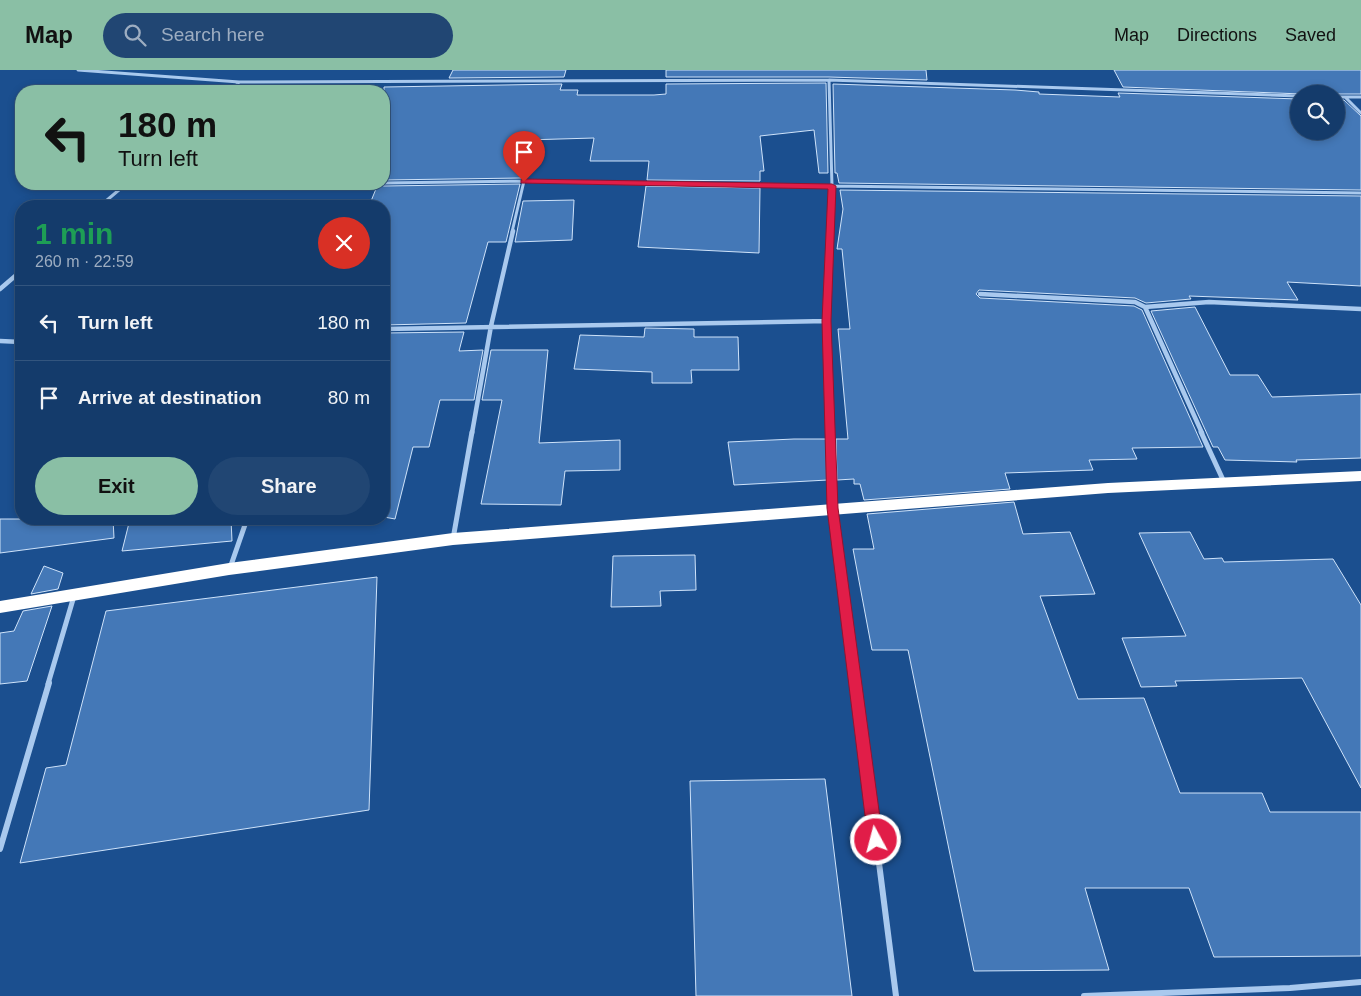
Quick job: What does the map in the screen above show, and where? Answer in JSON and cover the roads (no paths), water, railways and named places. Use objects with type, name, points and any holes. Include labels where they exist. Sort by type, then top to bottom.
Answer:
[{"type":"highway","points":[[0,606],[74,596],[229,569],[453,539],[1108,488],[1361,476]]},
{"type":"street","points":[[78,70],[239,82],[829,80],[1290,96]]},
{"type":"street","points":[[829,80],[832,186],[827,321],[832,508],[896,996]]},
{"type":"street","points":[[1345,97],[1361,97]]},
{"type":"street","points":[[1345,97],[1361,113]]},
{"type":"street","points":[[453,539],[491,326],[524,182]]},
{"type":"street","points":[[390,183],[524,182],[1361,193]]},
{"type":"street","points":[[107,200],[119,190]]},
{"type":"street","points":[[0,289],[15,276]]},
{"type":"street","points":[[980,294],[1135,302],[1145,307],[1209,302],[1361,309]]},
{"type":"street","points":[[1145,307],[1224,482]]},
{"type":"street","points":[[390,329],[827,321]]},
{"type":"street","points":[[0,341],[15,342]]},
{"type":"street","points":[[229,569],[245,525]]},
{"type":"street","points":[[0,849],[74,596]]},
{"type":"street","points":[[1084,996],[1290,988],[1361,982]]}]
